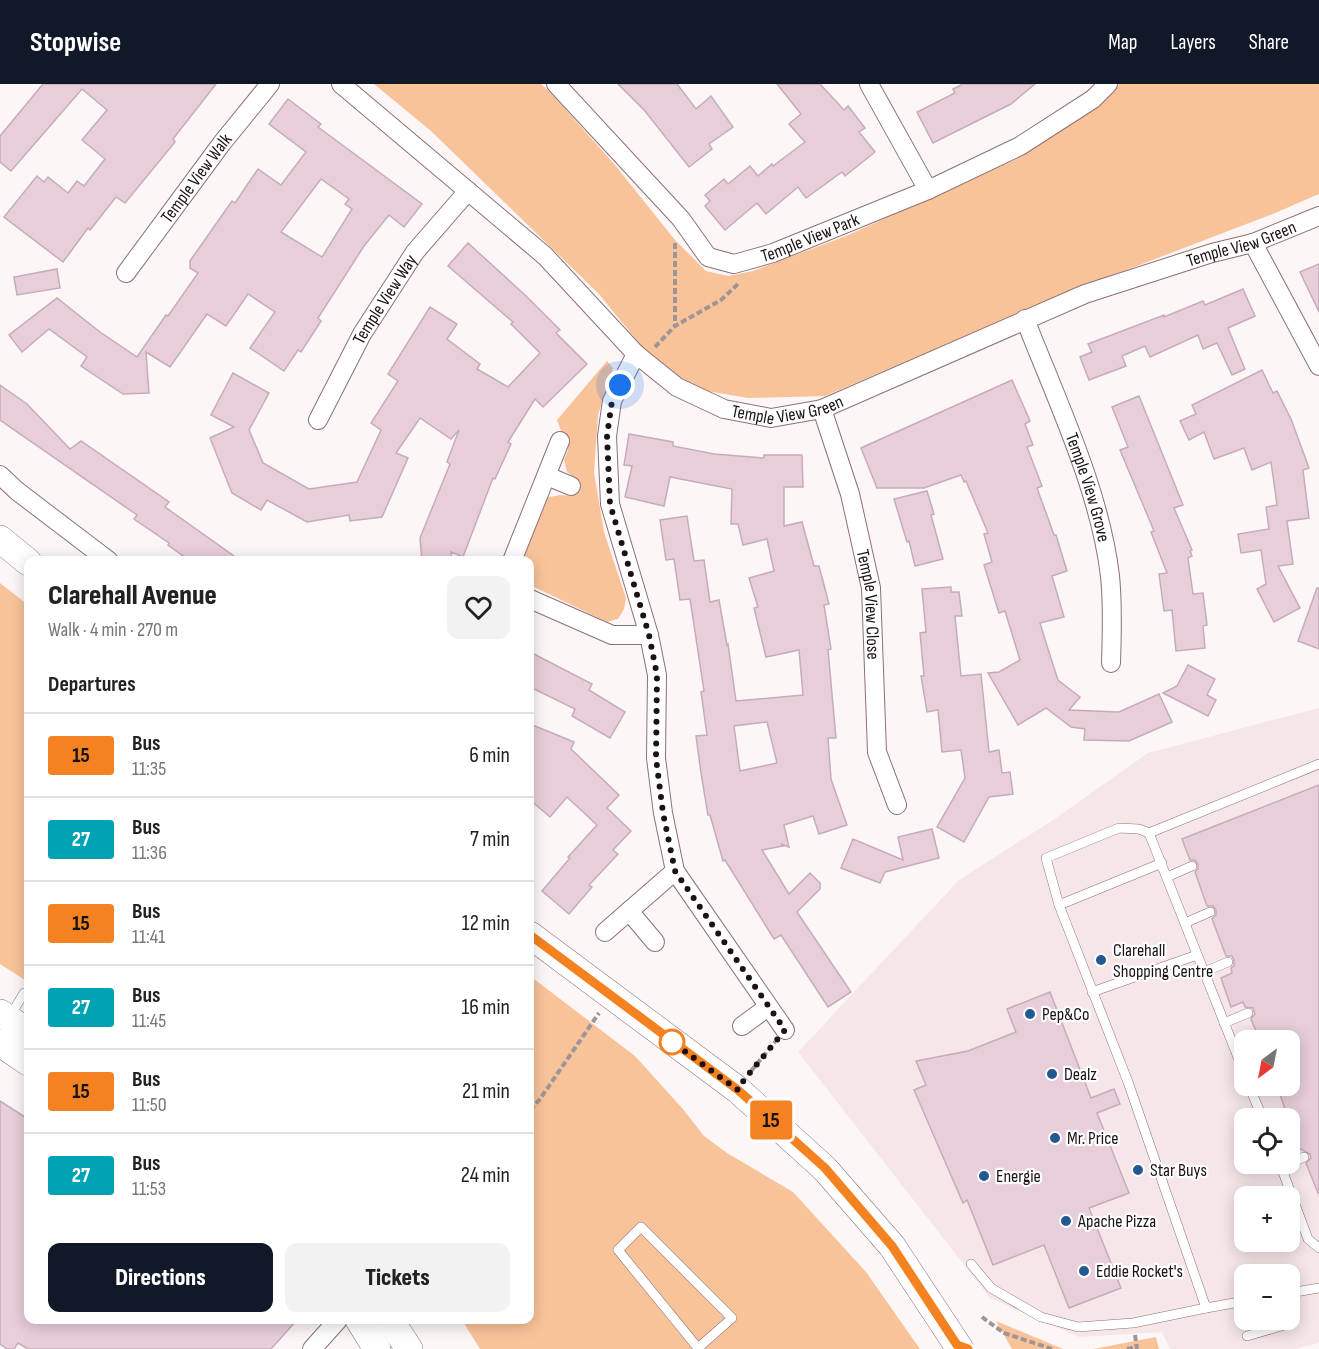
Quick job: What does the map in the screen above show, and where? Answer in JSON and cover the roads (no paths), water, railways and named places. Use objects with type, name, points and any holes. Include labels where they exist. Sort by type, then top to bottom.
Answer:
[{"type":"main road","points":[[0,539],[24,559]]},
{"type":"main road","points":[[534,938],[738,1090],[825,1168],[892,1246],[962,1348]]},
{"type":"main road","points":[[9,1027],[24,1055]]},
{"type":"main road","points":[[361,1324],[376,1349]]},
{"type":"main road","points":[[393,1324],[409,1349]]},
{"type":"street","name":"Temple View Walk","points":[[126,273],[222,143],[270,84]]},
{"type":"street","name":"Temple View Green","points":[[341,84],[546,256],[636,354],[677,387],[724,409],[771,418],[822,409],[1025,319],[1106,287],[1212,253],[1253,243],[1319,216]]},
{"type":"street","name":"Temple View Park","points":[[556,84],[681,219],[708,257],[734,264],[773,253],[928,190],[1020,146],[1093,99],[1108,84]]},
{"type":"street","points":[[869,84],[928,190]]},
{"type":"street","name":"Temple View Way","points":[[318,420],[362,334],[415,252],[468,191]]},
{"type":"street","points":[[1253,243],[1319,366]]},
{"type":"street","name":"Temple View Grove","points":[[1025,319],[1081,465],[1101,527],[1110,576],[1111,663]]},
{"type":"street","points":[[636,354],[612,401],[607,436],[610,504],[649,635],[657,675],[656,758],[663,813],[675,871],[785,1030]]},
{"type":"street","name":"Temple View Close","points":[[822,409],[850,494],[871,588],[878,752],[897,805]]},
{"type":"street","points":[[514,556],[560,441]]},
{"type":"street","points":[[0,475],[17,491],[102,556]]},
{"type":"street","points":[[547,476],[571,486]]},
{"type":"street","points":[[534,601],[612,635],[649,635]]},
{"type":"street","points":[[604,932],[675,871]]},
{"type":"street","points":[[629,911],[655,942]]},
{"type":"street","points":[[742,1026],[768,1006]]},
{"type":"street","points":[[312,1349],[334,1324]]},
{"type":"lane","points":[[1206,1308],[1146,1131],[1059,905],[1046,858],[1119,828],[1139,829],[1149,833],[1319,764]]},
{"type":"lane","points":[[1149,833],[1234,1047]]},
{"type":"lane","points":[[1059,905],[1162,863]]},
{"type":"lane","points":[[1167,877],[1192,866]]},
{"type":"lane","points":[[1185,923],[1210,912]]},
{"type":"lane","points":[[1092,992],[1197,956]]},
{"type":"lane","points":[[1204,972],[1228,963]]},
{"type":"lane","points":[[9,1027],[24,993]]},
{"type":"lane","points":[[1224,1023],[1248,1013]]},
{"type":"lane","points":[[1300,1158],[1304,1157]]},
{"type":"lane","points":[[1287,1174],[1308,1239],[1319,1248]]},
{"type":"lane","points":[[640,1227],[732,1318],[697,1348],[618,1250],[640,1227]]},
{"type":"lane","points":[[971,1264],[991,1288],[1041,1317],[1078,1327],[1133,1323],[1234,1303]]},
{"type":"lane","points":[[1300,1291],[1319,1288]]},
{"type":"lane","points":[[1247,1336],[1268,1330]]},
{"type":"place","name":"Clarehall Shopping Centre","points":[[1101,960]]},
{"type":"place","name":"Pep&Co","points":[[1030,1014]]},
{"type":"place","name":"Dealz","points":[[1052,1074]]},
{"type":"place","name":"Mr. Price","points":[[1055,1138]]},
{"type":"place","name":"Star Buys","points":[[1138,1170]]},
{"type":"place","name":"Energie","points":[[984,1176]]},
{"type":"place","name":"Apache Pizza","points":[[1066,1221]]},
{"type":"place","name":"Eddie Rocket's","points":[[1084,1271]]}]
